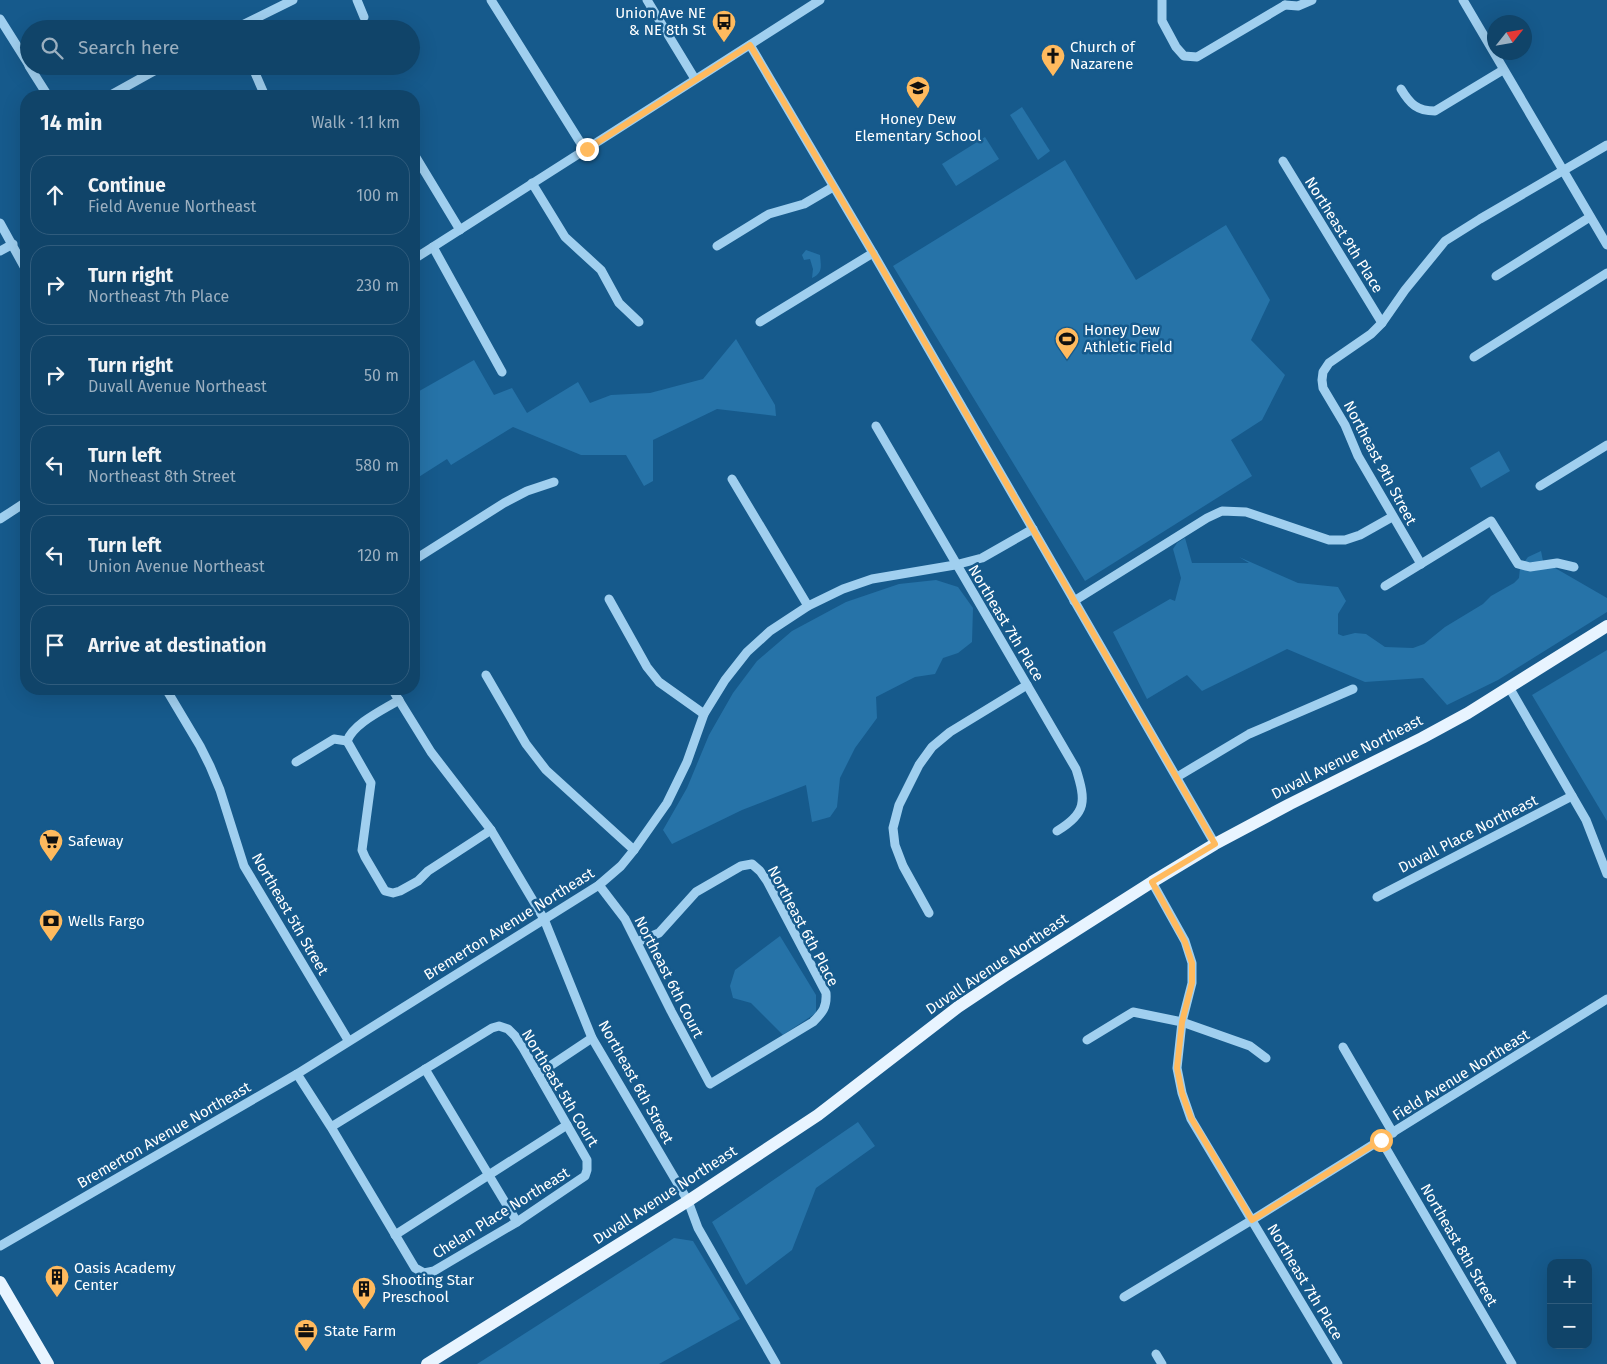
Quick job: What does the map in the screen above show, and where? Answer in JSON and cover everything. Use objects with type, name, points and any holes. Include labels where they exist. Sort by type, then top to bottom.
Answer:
[{"type":"main road","name":"Duvall Avenue Northeast","points":[[427,1364],[688,1201],[818,1115],[966,1002],[1152,882],[1215,844],[1468,713],[1607,626]]},
{"type":"main road","points":[[0,1282],[48,1364]]},
{"type":"street","points":[[252,20],[293,0]]},
{"type":"street","points":[[357,0],[364,17]]},
{"type":"street","points":[[491,0],[585,150]]},
{"type":"street","points":[[647,0],[694,79]]},
{"type":"street","points":[[420,255],[820,0]]},
{"type":"street","points":[[1162,0],[1162,21],[1176,47],[1184,56],[1197,57],[1284,2],[1298,6],[1312,0]]},
{"type":"street","points":[[1463,0],[1607,245]]},
{"type":"street","points":[[1,23],[20,52]]},
{"type":"street","points":[[750,45],[873,253],[1215,844]]},
{"type":"street","points":[[1400,90],[1416,108],[1424,111],[1434,111],[1503,70]]},
{"type":"street","points":[[35,75],[44,90]]},
{"type":"street","points":[[120,90],[147,75]]},
{"type":"street","points":[[256,75],[262,90]]},
{"type":"street","points":[[1382,323],[1404,290],[1445,241],[1607,144]]},
{"type":"street","name":"Northeast 9th Place","points":[[1283,161],[1382,323]]},
{"type":"street","points":[[420,164],[460,230]]},
{"type":"street","points":[[532,183],[565,237],[602,270],[619,303],[640,322]]},
{"type":"street","points":[[717,246],[769,214],[804,204],[833,187]]},
{"type":"street","points":[[1496,276],[1590,217]]},
{"type":"street","points":[[0,223],[20,259]]},
{"type":"street","points":[[0,251],[12,244]]},
{"type":"street","points":[[433,247],[502,372]]},
{"type":"street","points":[[760,322],[873,253]]},
{"type":"street","points":[[1474,358],[1607,273]]},
{"type":"street","name":"Northeast 9th Street","points":[[1382,323],[1371,334],[1329,363],[1323,372],[1322,380],[1324,388],[1345,425],[1358,456],[1421,564]]},
{"type":"street","name":"Northeast 7th Place","points":[[876,426],[1076,770],[1082,790],[1081,808],[1072,822],[1057,832]]},
{"type":"street","points":[[1540,486],[1607,445]]},
{"type":"street","points":[[732,479],[808,606]]},
{"type":"street","points":[[420,556],[504,503],[526,491],[554,482]]},
{"type":"street","points":[[0,519],[20,506]]},
{"type":"street","points":[[1074,601],[1207,518],[1222,511],[1246,512],[1329,540],[1345,540],[1360,535],[1392,517]]},
{"type":"street","points":[[1384,586],[1491,521],[1518,564],[1530,567],[1558,563],[1574,567]]},
{"type":"street","name":"Bremerton Avenue Northeast","points":[[0,1246],[297,1074],[348,1040],[599,885],[621,866],[668,803],[687,762],[704,714],[725,680],[746,652],[770,631],[808,606],[843,589],[872,579],[956,565],[982,558],[1033,529]]},
{"type":"street","points":[[609,599],[647,667],[659,682],[704,714]]},
{"type":"street","points":[[486,676],[526,744],[546,770],[634,850]]},
{"type":"street","points":[[929,913],[902,866],[895,845],[893,828],[899,804],[919,765],[932,747],[950,732],[1027,685]]},
{"type":"street","points":[[1508,687],[1586,820],[1607,874]]},
{"type":"street","points":[[1177,777],[1249,734],[1353,689]]},
{"type":"street","name":"Northeast 5th Street","points":[[170,695],[210,766],[220,790],[244,866],[348,1040]]},
{"type":"street","name":"Northeast 6th Street","points":[[396,695],[431,752],[491,830],[544,919],[592,1038],[688,1201],[698,1228],[776,1364]]},
{"type":"street","points":[[399,700],[350,732],[347,741],[371,784],[362,850],[385,890],[392,892],[400,891],[418,881],[428,871],[491,830]]},
{"type":"street","points":[[296,762],[334,739],[347,741]]},
{"type":"street","name":"Duvall Place Northeast","points":[[1377,897],[1572,796]]},
{"type":"street","name":"Northeast 6th Place","points":[[637,942],[658,933],[696,892],[741,866],[752,864],[763,876],[776,898],[826,993],[827,1004],[824,1012],[814,1022],[710,1084]]},
{"type":"street","name":"Northeast 7th Place","points":[[1152,882],[1185,942],[1192,963],[1192,983],[1182,1022],[1177,1068],[1182,1093],[1191,1118],[1338,1364]]},
{"type":"street","name":"Northeast 6th Court","points":[[599,885],[624,919],[637,942],[710,1084]]},
{"type":"street","name":"Field Avenue Northeast","points":[[1124,1297],[1252,1220],[1607,999]]},
{"type":"street","points":[[1087,1040],[1133,1012],[1182,1022],[1250,1046],[1266,1058]]},
{"type":"street","name":"Northeast 5th Court","points":[[425,1069],[492,1028],[500,1026],[508,1029],[515,1036],[538,1074],[587,1160],[587,1170]]},
{"type":"street","points":[[538,1074],[592,1038]]},
{"type":"street","points":[[1344,1047],[1393,1133]]},
{"type":"street","points":[[331,1128],[425,1069],[517,1222]]},
{"type":"street","points":[[297,1074],[395,1235],[567,1125]]},
{"type":"street","name":"Northeast 8th Street","points":[[1381,1140],[1512,1364]]},
{"type":"street","name":"Chelan Place Northeast","points":[[395,1235],[415,1268],[424,1272],[434,1271],[517,1222],[585,1176],[587,1170]]},
{"type":"street","points":[[1156,1354],[1162,1364]]},
{"type":"shaded area","points":[[1022,107],[1050,151],[1038,160],[1010,115]]},
{"type":"shaded area","points":[[985,137],[999,159],[956,186],[942,164]]},
{"type":"shaded area","name":"Honey Dew Athletic Field","points":[[1065,160],[1136,280],[1226,225],[1270,300],[1251,340],[1285,375],[1262,420],[1231,440],[1252,476],[1085,581],[893,266]]},
{"type":"shaded area","points":[[806,250],[820,255],[820,272],[812,278],[813,269],[810,259],[804,260],[802,255]]},
{"type":"shaded area","points":[[736,339],[775,405],[776,416],[717,409],[653,440],[653,481],[644,486],[626,455],[581,455],[513,427],[451,465],[447,459],[420,476],[420,391],[474,360],[494,395],[512,388],[527,413],[578,382],[590,403],[611,395],[650,393],[703,379]]},
{"type":"shaded area","points":[[1499,451],[1510,471],[1481,488],[1470,468]]},
{"type":"shaded area","points":[[1185,538],[1192,563],[1249,563],[1239,557],[1298,583],[1338,587],[1346,601],[1338,614],[1338,634],[1343,636],[1355,633],[1366,634],[1385,647],[1413,648],[1424,644],[1445,627],[1514,583],[1519,578],[1520,568],[1528,557],[1541,551],[1543,561],[1607,598],[1607,612],[1498,680],[1447,705],[1423,678],[1365,682],[1287,649],[1202,691],[1187,675],[1147,699],[1113,632],[1170,599],[1175,601],[1181,578],[1173,549],[1177,543]]},
{"type":"shaded area","points":[[936,580],[958,587],[973,608],[972,642],[958,653],[943,658],[935,674],[915,677],[876,697],[877,718],[855,748],[840,778],[837,807],[830,817],[812,822],[806,785],[742,810],[672,844],[663,830],[687,788],[709,735],[733,693],[757,661],[792,631],[846,602],[899,584]]},
{"type":"shaded area","points":[[1607,650],[1607,821],[1532,695]]},
{"type":"shaded area","points":[[780,936],[816,995],[816,1013],[783,1035],[751,1003],[733,998],[730,986],[735,970]]},
{"type":"shaded area","points":[[858,1122],[875,1146],[816,1188],[792,1250],[746,1285],[712,1222]]},
{"type":"shaded area","points":[[674,1238],[693,1241],[740,1319],[659,1364],[477,1364]]},
{"type":"place","name":"Union Ave NE & NE 8th St","points":[[724,43]]},
{"type":"place","name":"Church of Nazarene","points":[[1053,77]]},
{"type":"place","name":"Honey Dew Elementary School","points":[[918,109]]},
{"type":"place","name":"Honey Dew Athletic Field","points":[[1067,360]]},
{"type":"place","name":"Safeway","points":[[51,862]]},
{"type":"place","name":"Wells Fargo","points":[[51,942]]},
{"type":"place","name":"Oasis Academy Center","points":[[57,1298]]},
{"type":"place","name":"Shooting Star Preschool","points":[[364,1310]]},
{"type":"place","name":"State Farm","points":[[306,1352]]},
{"type":"route","points":[[587,149],[750,45],[873,253],[1215,844],[1152,882],[1185,942],[1192,963],[1192,983],[1182,1022],[1177,1068],[1182,1093],[1191,1118],[1252,1220],[1381,1140]]}]
